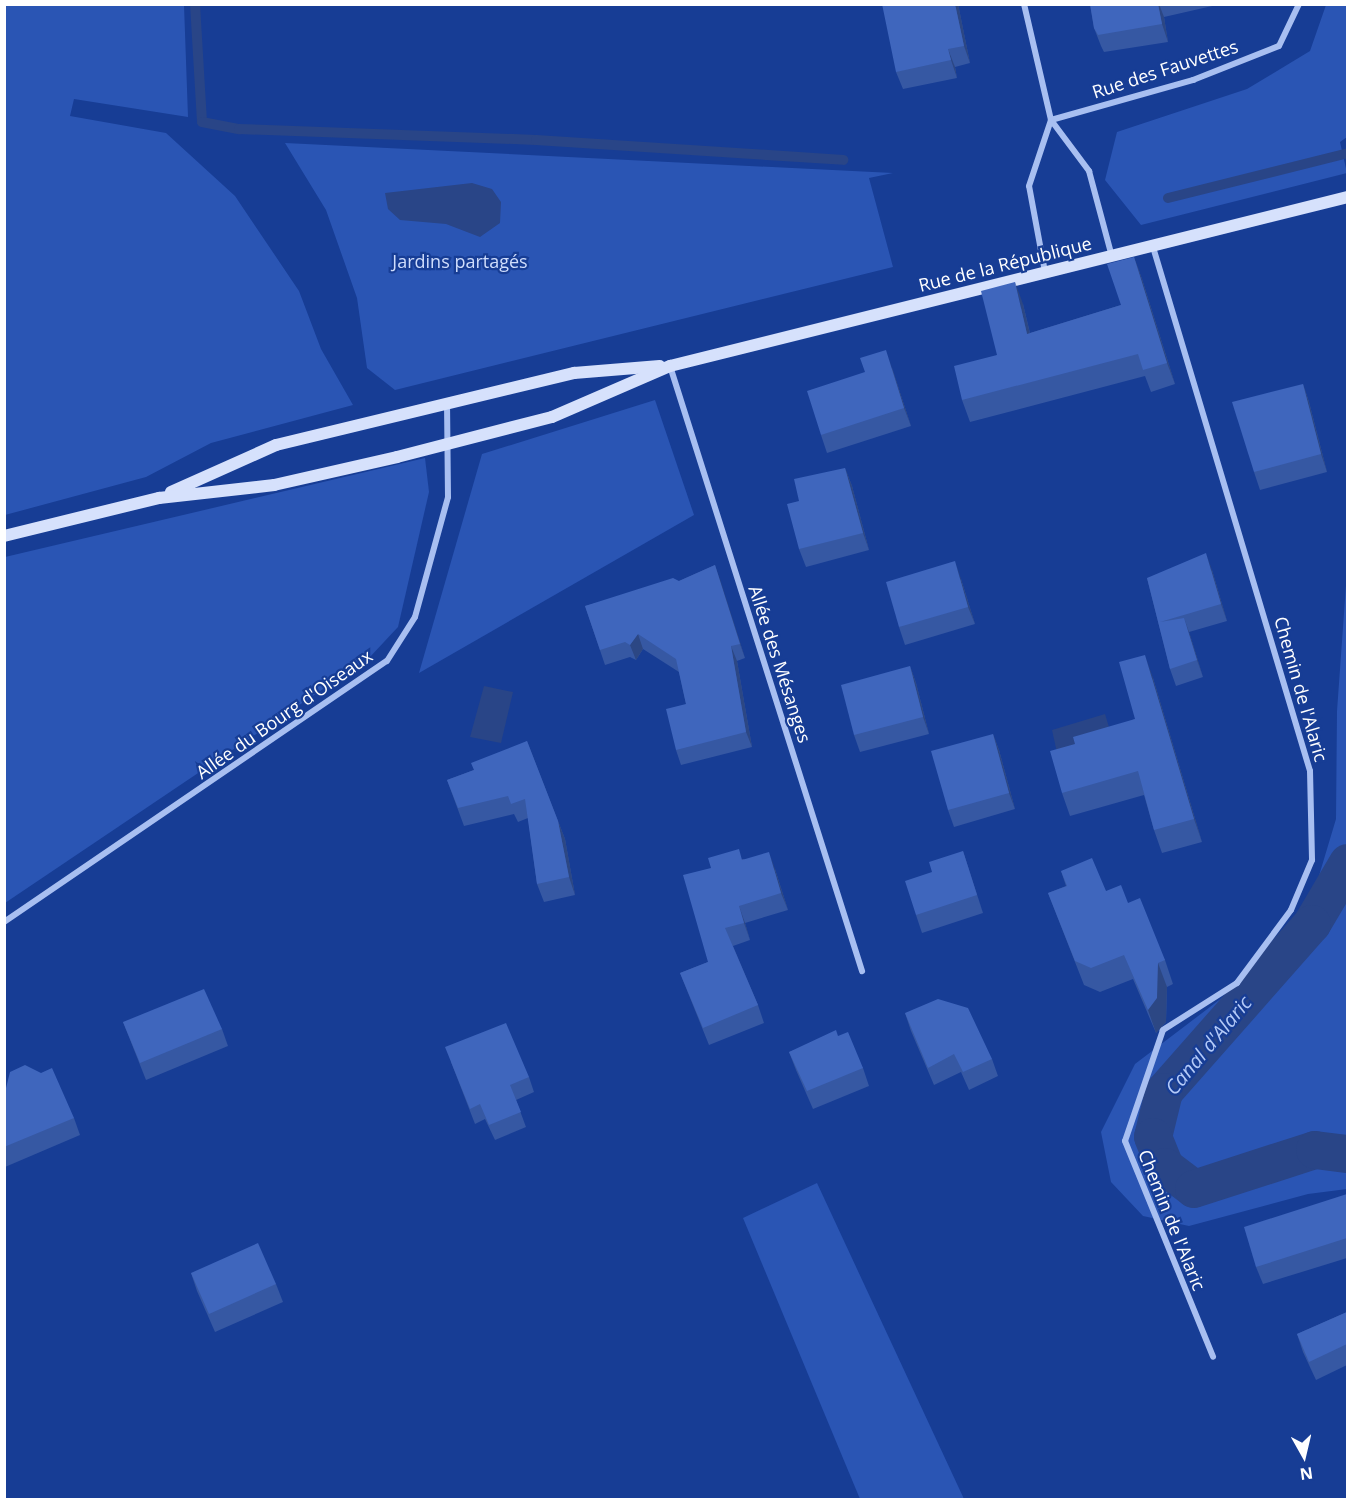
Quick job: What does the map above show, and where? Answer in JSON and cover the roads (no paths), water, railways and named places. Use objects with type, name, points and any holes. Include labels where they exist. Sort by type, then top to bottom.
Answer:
[{"type":"street","points":[[1024,4],[1051,120],[1089,171],[1112,257]]},
{"type":"street","name":"Rue des Fauvettes","points":[[1051,120],[1193,80],[1279,46],[1299,4]]},
{"type":"street","points":[[1045,273],[1029,186],[1051,120]]},
{"type":"street","name":"Rue de la République","points":[[670,366],[1347,197]]},
{"type":"street","name":"Chemin de l'Alaric","points":[[1153,247],[1310,771],[1312,860],[1291,910],[1237,983],[1163,1030],[1125,1140],[1213,1357]]},
{"type":"street","points":[[159,498],[276,445],[574,373],[670,366]]},
{"type":"street","points":[[4,536],[159,498],[274,485],[552,417],[670,366]]},
{"type":"street","name":"Allée des Mésanges","points":[[670,366],[862,971]]},
{"type":"street","name":"Allée du Bourg d'Oiseaux","points":[[4,922],[387,661],[415,617],[448,496],[451,442],[447,404]]},
{"type":"waterway","points":[[195,4],[202,122],[239,129],[536,140],[843,160]]},
{"type":"waterway","points":[[1168,198],[1348,153]]},
{"type":"waterway","name":"Canal d'Alaric","points":[[1348,863],[1312,924],[1164,1092],[1153,1137],[1165,1167],[1194,1189],[1315,1150],[1348,1154]]},
{"type":"park label","name":"Jardins partagés","points":[[460,261]]}]
